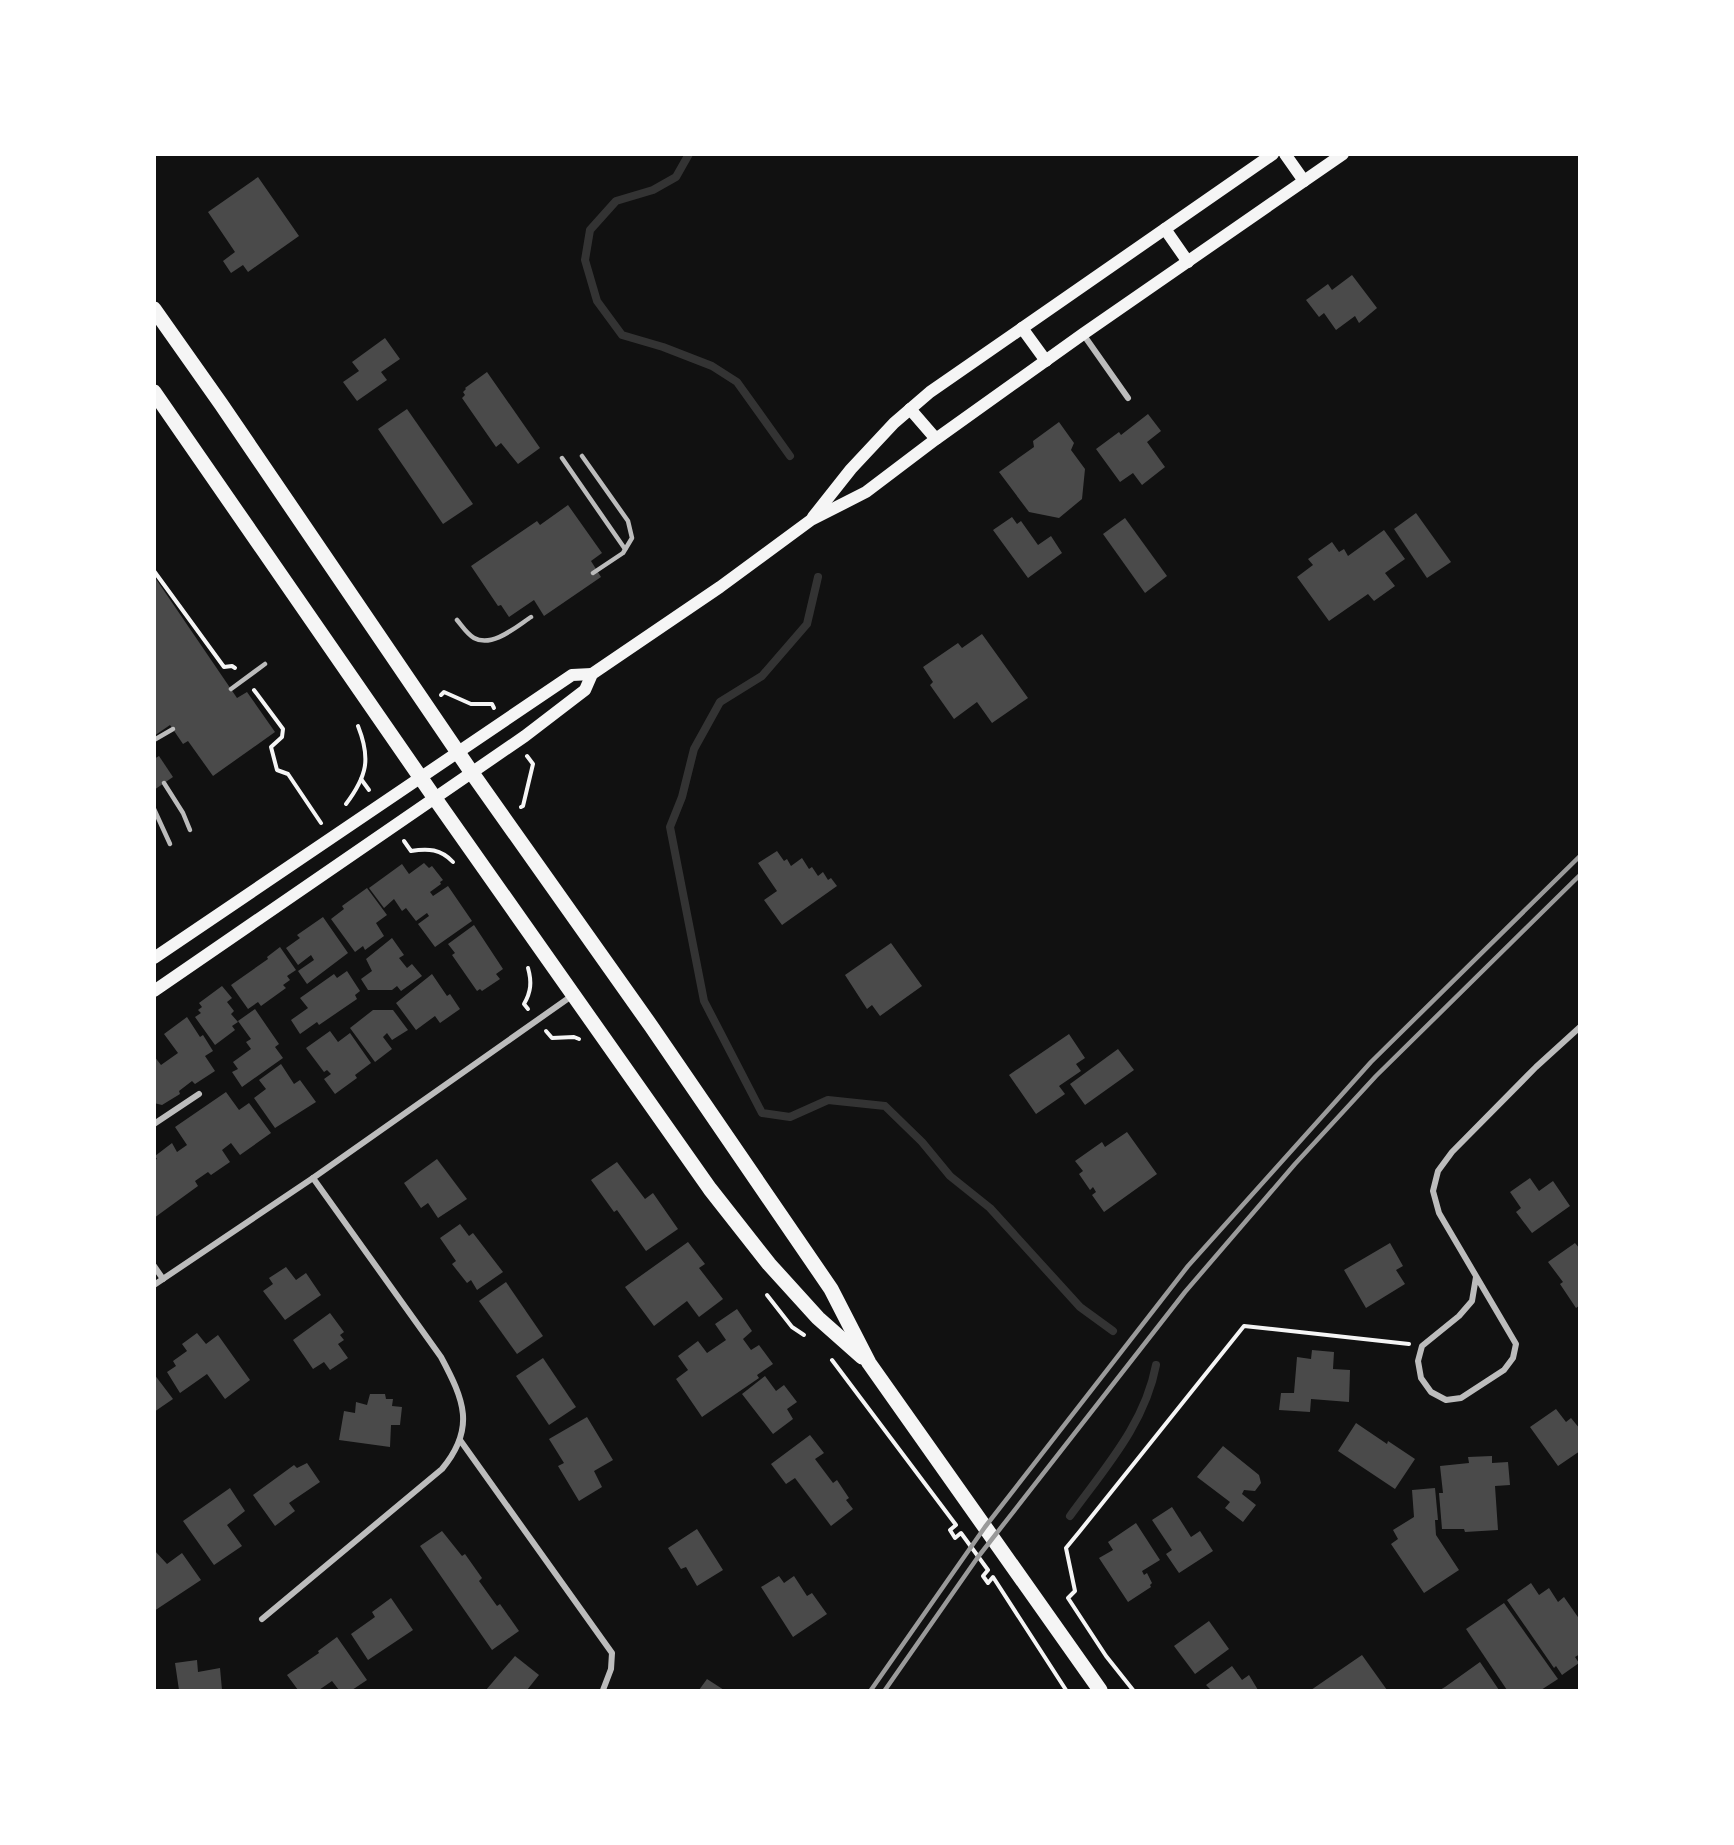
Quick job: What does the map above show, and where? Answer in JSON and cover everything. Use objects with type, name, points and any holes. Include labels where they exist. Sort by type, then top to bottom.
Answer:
[{"type":"main road","points":[[811,520],[851,469],[894,423],[930,393],[1273,154]]},
{"type":"main road","points":[[1285,154],[1304,181]]},
{"type":"main road","points":[[154,958],[572,675],[592,674],[720,587],[811,520],[866,492],[1083,334],[1343,154]]},
{"type":"main road","points":[[1165,229],[1188,262]]},
{"type":"main road","points":[[154,309],[458,753],[651,1026],[831,1289],[869,1364],[1100,1690]]},
{"type":"main road","points":[[1022,328],[1046,361]]},
{"type":"main road","points":[[154,392],[434,797],[710,1189],[769,1264],[818,1318],[869,1364]]},
{"type":"main road","points":[[910,410],[936,439]]},
{"type":"main road","points":[[154,992],[472,773],[585,690],[592,674]]},
{"type":"street","points":[[1083,334],[1128,398]]},
{"type":"street","points":[[154,1285],[313,1178],[573,995]]},
{"type":"street","points":[[1476,1277],[1472,1301],[1459,1316],[1422,1346],[1418,1361],[1421,1378],[1431,1392],[1446,1400],[1461,1398],[1504,1370],[1513,1358],[1516,1344],[1439,1213],[1434,1191],[1438,1171],[1452,1152],[1580,1027]]},
{"type":"street","points":[[154,1124],[199,1094]]},
{"type":"street","points":[[262,1619],[442,1469],[453,1456],[460,1440],[463,1423],[462,1403],[457,1387],[441,1357],[313,1178]]},
{"type":"street","points":[[154,1266],[163,1279]]},
{"type":"street","points":[[460,1440],[612,1653],[611,1669],[603,1690]]},
{"type":"lane","points":[[582,456],[628,521],[632,537],[622,553],[594,573]]},
{"type":"lane","points":[[562,458],[625,549]]},
{"type":"lane","points":[[457,620],[472,637],[491,640],[531,617]]},
{"type":"lane","points":[[231,689],[265,664]]},
{"type":"lane","points":[[154,740],[173,729]]},
{"type":"lane","points":[[164,783],[183,813],[190,830]]},
{"type":"lane","points":[[154,809],[170,844]]},
{"type":"path","points":[[342,808],[356,791],[367,758],[358,724]]},
{"type":"path","points":[[322,825],[327,822]]},
{"type":"path","points":[[411,851],[436,850],[454,863]]},
{"type":"path","points":[[524,1004],[529,996],[531,981],[528,966]]},
{"type":"path","points":[[552,1038],[574,1037],[588,1041]]},
{"type":"path","points":[[764,1291],[792,1327],[807,1337]]},
{"type":"path","points":[[1133,1690],[1106,1656],[1068,1598],[1075,1591],[1066,1548],[1244,1326],[1422,1346]]},
{"type":"path","points":[[826,1352],[956,1525],[950,1530],[955,1538],[961,1533],[988,1570],[983,1576],[988,1583],[993,1577],[1066,1690]]},
{"type":"building","points":[[258,177],[299,236],[248,272],[243,265],[231,273],[223,261],[235,252],[208,212]]},
{"type":"building","points":[[1352,275],[1377,308],[1359,323],[1355,316],[1336,330],[1324,313],[1319,317],[1306,300],[1328,284],[1332,290]]},
{"type":"building","points":[[385,338],[400,359],[381,372],[387,380],[357,401],[343,382],[359,371],[352,362]]},
{"type":"building","points":[[487,372],[540,448],[518,464],[501,443],[496,447],[462,398],[465,395],[463,392],[465,388]]},
{"type":"building","points":[[407,409],[473,504],[443,524],[378,429]]},
{"type":"building","points":[[1148,414],[1161,431],[1147,442],[1165,467],[1142,485],[1133,473],[1120,482],[1096,449],[1119,432],[1121,435]]},
{"type":"building","points":[[1059,422],[1074,443],[1071,450],[1085,469],[1082,499],[1059,518],[1029,512],[999,472],[1034,447],[1033,441]]},
{"type":"building","points":[[568,505],[602,553],[591,561],[601,577],[544,616],[534,600],[509,617],[501,605],[498,606],[471,566],[537,521],[540,525]]},
{"type":"building","points":[[1416,513],[1451,562],[1427,578],[1394,529]]},
{"type":"building","points":[[1012,517],[1017,524],[1021,521],[1038,545],[1051,536],[1062,553],[1028,578],[993,530]]},
{"type":"building","points":[[1125,518],[1167,576],[1145,593],[1103,534]]},
{"type":"building","points":[[1384,530],[1405,559],[1385,573],[1395,586],[1374,601],[1368,594],[1329,621],[1297,577],[1313,565],[1308,559],[1332,542],[1339,552],[1344,549],[1348,556]]},
{"type":"building","points":[[156,579],[237,698],[247,692],[275,732],[213,776],[188,741],[183,744],[170,725],[154,736],[154,580]]},
{"type":"building","points":[[982,634],[1028,698],[992,723],[977,702],[954,719],[930,685],[933,682],[923,667],[958,643],[962,648]]},
{"type":"building","points":[[159,756],[173,777],[154,790],[154,759]]},
{"type":"building","points":[[777,851],[784,861],[787,859],[791,866],[802,858],[809,869],[812,867],[818,876],[823,872],[828,880],[831,878],[837,886],[782,925],[764,900],[777,891],[758,863]]},
{"type":"building","points":[[424,863],[429,868],[432,866],[443,880],[430,892],[433,896],[448,886],[472,921],[435,947],[418,924],[429,916],[427,913],[416,921],[406,908],[402,911],[394,899],[384,908],[369,888],[402,864],[409,874]]},
{"type":"building","points":[[367,888],[387,915],[376,923],[384,936],[365,950],[363,946],[355,952],[331,919],[344,909],[342,906]]},
{"type":"building","points":[[323,917],[348,953],[307,984],[298,971],[314,960],[311,955],[298,965],[286,948],[300,938],[297,935]]},
{"type":"building","points":[[474,925],[503,969],[496,974],[500,979],[482,991],[480,989],[477,991],[452,955],[455,953],[448,944]]},
{"type":"building","points":[[392,938],[404,955],[399,958],[407,968],[412,964],[422,976],[401,991],[397,986],[392,990],[368,990],[361,979],[372,971],[366,959]]},
{"type":"building","points":[[891,943],[922,986],[880,1016],[872,1005],[867,1009],[845,975]]},
{"type":"building","points":[[280,947],[296,970],[287,976],[290,980],[283,985],[286,988],[261,1006],[258,1002],[248,1009],[231,985],[268,959],[267,957]]},
{"type":"building","points":[[347,971],[360,991],[355,995],[357,999],[319,1025],[317,1022],[300,1034],[291,1020],[308,1008],[300,998],[334,974],[337,978]]},
{"type":"building","points":[[432,974],[447,996],[450,994],[460,1009],[440,1023],[435,1016],[416,1030],[396,1003]]},
{"type":"building","points":[[222,986],[232,998],[227,1002],[234,1011],[231,1014],[238,1022],[232,1026],[235,1030],[215,1045],[195,1017],[201,1013],[198,1010],[202,1007],[199,1003]]},
{"type":"building","points":[[255,1009],[279,1044],[275,1047],[283,1058],[242,1087],[232,1072],[238,1069],[233,1062],[251,1049],[246,1042],[251,1039],[238,1021]]},
{"type":"building","points":[[373,1010],[393,1010],[408,1030],[392,1040],[387,1033],[383,1037],[392,1049],[375,1062],[350,1028]]},
{"type":"building","points":[[187,1017],[200,1037],[203,1035],[213,1051],[205,1056],[215,1071],[195,1084],[192,1081],[179,1091],[180,1094],[162,1105],[154,1103],[154,1056],[161,1065],[178,1053],[164,1034]]},
{"type":"building","points":[[330,1031],[338,1042],[350,1033],[371,1063],[355,1075],[357,1078],[335,1094],[324,1079],[331,1074],[327,1070],[324,1072],[306,1048]]},
{"type":"building","points":[[1069,1034],[1085,1058],[1076,1064],[1081,1071],[1059,1086],[1065,1094],[1036,1114],[1009,1075]]},
{"type":"building","points":[[1118,1049],[1134,1070],[1085,1105],[1070,1084]]},
{"type":"building","points":[[281,1064],[294,1084],[300,1080],[316,1102],[275,1128],[254,1098],[266,1089],[259,1080]]},
{"type":"building","points":[[226,1092],[239,1110],[249,1103],[271,1133],[240,1155],[231,1143],[222,1150],[230,1162],[211,1175],[208,1172],[195,1181],[198,1186],[154,1218],[154,1160],[157,1159],[155,1156],[172,1143],[177,1152],[187,1145],[175,1127]]},
{"type":"building","points":[[1127,1132],[1157,1174],[1104,1212],[1092,1195],[1096,1192],[1093,1187],[1090,1190],[1079,1174],[1083,1171],[1075,1161],[1102,1142],[1105,1147]]},
{"type":"building","points":[[437,1159],[467,1199],[438,1218],[428,1203],[421,1208],[404,1183]]},
{"type":"building","points":[[617,1162],[645,1199],[653,1193],[678,1229],[646,1251],[617,1210],[614,1212],[591,1180]]},
{"type":"building","points":[[1530,1178],[1539,1191],[1553,1181],[1570,1206],[1532,1233],[1516,1212],[1521,1208],[1510,1192]]},
{"type":"building","points":[[460,1224],[469,1236],[473,1233],[503,1272],[477,1290],[471,1280],[467,1283],[452,1264],[456,1261],[440,1238]]},
{"type":"building","points":[[688,1242],[705,1264],[699,1268],[723,1299],[699,1317],[687,1301],[654,1326],[625,1287]]},
{"type":"building","points":[[1390,1243],[1403,1266],[1396,1270],[1405,1284],[1366,1308],[1344,1270]]},
{"type":"building","points":[[1575,1243],[1580,1249],[1580,1305],[1576,1308],[1560,1284],[1563,1282],[1548,1262]]},
{"type":"building","points":[[286,1267],[296,1280],[306,1273],[321,1295],[285,1320],[263,1291],[273,1284],[269,1278]]},
{"type":"building","points":[[506,1282],[543,1336],[517,1354],[479,1301]]},
{"type":"building","points":[[737,1309],[752,1331],[743,1339],[751,1350],[759,1345],[773,1364],[757,1375],[759,1378],[702,1417],[676,1379],[688,1370],[678,1356],[698,1341],[707,1353],[726,1340],[715,1324]]},
{"type":"building","points":[[330,1313],[344,1332],[340,1335],[344,1340],[338,1344],[348,1358],[330,1370],[324,1362],[313,1369],[293,1340]]},
{"type":"building","points":[[197,1333],[206,1344],[218,1335],[250,1380],[225,1399],[207,1374],[180,1393],[167,1372],[176,1366],[173,1361],[187,1351],[182,1344]]},
{"type":"building","points":[[1312,1350],[1334,1352],[1333,1369],[1350,1370],[1349,1402],[1311,1399],[1310,1412],[1279,1410],[1281,1393],[1294,1393],[1297,1357],[1311,1359]]},
{"type":"building","points":[[543,1358],[576,1407],[549,1425],[516,1376]]},
{"type":"building","points":[[154,1374],[173,1399],[154,1412]]},
{"type":"building","points":[[765,1376],[776,1391],[784,1385],[797,1402],[787,1409],[793,1419],[773,1434],[742,1394]]},
{"type":"building","points":[[370,1394],[385,1394],[386,1399],[393,1399],[392,1406],[402,1407],[400,1425],[391,1425],[390,1447],[339,1440],[344,1411],[355,1413],[356,1402],[367,1405]]},
{"type":"building","points":[[1556,1409],[1566,1422],[1571,1418],[1580,1429],[1580,1451],[1558,1466],[1530,1427]]},
{"type":"building","points":[[587,1417],[613,1460],[594,1471],[602,1487],[579,1501],[558,1466],[564,1463],[549,1439]]},
{"type":"building","points":[[1356,1423],[1415,1459],[1395,1489],[1338,1451]]},
{"type":"building","points":[[810,1435],[824,1453],[815,1459],[833,1483],[837,1480],[849,1498],[846,1500],[853,1509],[831,1526],[795,1478],[786,1484],[771,1464]]},
{"type":"building","points":[[1223,1446],[1259,1475],[1261,1483],[1255,1491],[1244,1490],[1242,1494],[1256,1505],[1243,1522],[1225,1508],[1230,1502],[1197,1477]]},
{"type":"building","points":[[1492,1456],[1492,1463],[1508,1462],[1510,1485],[1495,1486],[1498,1530],[1465,1532],[1464,1529],[1442,1529],[1439,1493],[1443,1493],[1440,1466],[1469,1463],[1468,1457]]},
{"type":"building","points":[[307,1463],[320,1482],[289,1503],[295,1511],[275,1526],[253,1495],[294,1465],[297,1468]]},
{"type":"building","points":[[230,1488],[245,1511],[227,1525],[242,1546],[214,1565],[183,1521]]},
{"type":"building","points":[[1435,1488],[1438,1520],[1435,1520],[1436,1535],[1459,1570],[1424,1593],[1391,1544],[1398,1539],[1393,1530],[1414,1517],[1412,1490]]},
{"type":"building","points":[[1172,1507],[1191,1537],[1200,1531],[1213,1551],[1179,1573],[1166,1554],[1172,1550],[1152,1520]]},
{"type":"building","points":[[1136,1523],[1160,1560],[1142,1571],[1144,1575],[1147,1573],[1152,1583],[1151,1587],[1128,1602],[1099,1558],[1113,1550],[1108,1542]]},
{"type":"building","points":[[697,1529],[723,1570],[697,1586],[686,1567],[681,1569],[668,1548]]},
{"type":"building","points":[[442,1531],[462,1556],[465,1554],[482,1578],[479,1581],[497,1606],[500,1604],[519,1631],[492,1650],[420,1546]]},
{"type":"building","points":[[154,1550],[167,1564],[182,1553],[201,1580],[154,1611]]},
{"type":"building","points":[[779,1576],[784,1583],[794,1576],[807,1596],[812,1593],[827,1614],[793,1637],[761,1587]]},
{"type":"building","points":[[1531,1583],[1539,1595],[1549,1588],[1558,1602],[1564,1597],[1580,1620],[1580,1654],[1575,1657],[1579,1663],[1562,1675],[1556,1666],[1554,1668],[1507,1600]]},
{"type":"building","points":[[391,1598],[413,1630],[368,1660],[351,1634],[375,1617],[372,1612]]},
{"type":"building","points":[[1504,1603],[1558,1679],[1541,1690],[1507,1690],[1466,1629]]},
{"type":"building","points":[[1209,1621],[1229,1649],[1195,1674],[1174,1646]]},
{"type":"building","points":[[337,1637],[367,1680],[352,1690],[339,1690],[332,1681],[319,1690],[298,1690],[287,1675],[319,1653],[318,1651]]},
{"type":"building","points":[[1362,1655],[1387,1690],[1311,1690]]},
{"type":"building","points":[[515,1656],[539,1675],[527,1690],[486,1690]]},
{"type":"building","points":[[197,1660],[198,1672],[220,1668],[222,1690],[179,1690],[175,1663]]},
{"type":"building","points":[[1480,1662],[1499,1690],[1440,1690],[1445,1687]]},
{"type":"building","points":[[1232,1666],[1242,1680],[1249,1675],[1258,1690],[1211,1690],[1206,1685]]},
{"type":"building","points":[[707,1679],[724,1690],[699,1690]]},
{"type":"waterway","points":[[689,154],[676,177],[653,190],[616,201],[590,230],[585,260],[597,301],[622,335],[663,347],[712,366],[737,382],[790,456]]},
{"type":"waterway","points":[[818,577],[807,624],[762,676],[720,702],[694,749],[682,797],[670,827],[704,1001],[762,1113],[790,1117],[828,1100],[885,1106],[922,1142],[950,1176],[990,1208],[1080,1307],[1113,1331]]},
{"type":"waterway","points":[[1070,1516],[1122,1445],[1133,1426],[1151,1386],[1156,1365]]},
{"type":"railway","points":[[871,1690],[985,1527],[1188,1266],[1371,1062],[1580,856]]},
{"type":"railway","points":[[885,1690],[978,1557],[1185,1292],[1295,1164],[1376,1076],[1580,875]]}]
